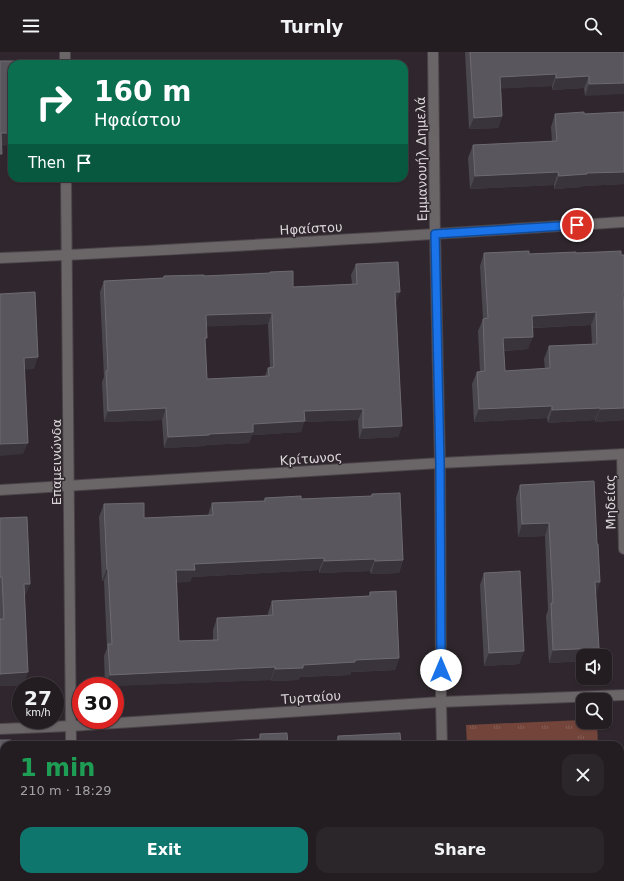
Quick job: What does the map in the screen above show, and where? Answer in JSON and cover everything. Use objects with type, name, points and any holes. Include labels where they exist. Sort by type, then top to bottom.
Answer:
[{"type":"street","name":"Εμμανουήλ Δημελά","points":[[433,52],[440,464],[442,741]]},
{"type":"street","name":"Επαμεινώνδα","points":[[66,182],[71,741]]},
{"type":"street","name":"Ηφαίστου","points":[[0,258],[624,222]]},
{"type":"street","name":"Κρίτωνος","points":[[0,490],[623,454]]},
{"type":"street","name":"Μηδείας","points":[[623,454],[624,549]]},
{"type":"street","name":"Τυρταίου","points":[[0,729],[71,726],[441,702],[624,695]]},
{"type":"green space","points":[[576,720],[576,729],[597,729],[598,741],[467,741],[466,725]]},
{"type":"green space","points":[[557,730],[564,732],[577,741],[496,741],[507,733]]},
{"type":"green space","points":[[481,732],[496,732],[496,741],[481,741]]},
{"type":"building","points":[[470,52],[624,52],[624,83],[589,84],[589,76],[556,78],[556,74],[500,77],[502,116],[474,118]]},
{"type":"building","points":[[0,61],[8,61],[8,133],[1,133],[2,154],[0,154]]},
{"type":"building","points":[[584,112],[584,114],[624,112],[624,172],[587,173],[559,176],[558,172],[475,176],[473,145],[557,141],[555,114]]},
{"type":"building","points":[[529,251],[529,254],[621,251],[621,255],[624,255],[624,408],[552,410],[552,406],[479,409],[477,372],[485,371],[483,319],[488,318],[484,253]],"holes":[[[596,312],[597,344],[549,346],[550,368],[505,371],[503,338],[533,337],[532,316]]]},
{"type":"building","points":[[398,262],[400,292],[395,292],[402,426],[363,428],[363,409],[304,411],[305,421],[253,424],[253,432],[168,437],[166,408],[108,411],[106,371],[108,370],[104,281],[164,278],[164,276],[204,276],[293,271],[293,287],[357,284],[356,264]],"holes":[[[272,313],[274,367],[268,368],[269,376],[207,379],[205,338],[207,338],[206,315]]]},
{"type":"building","points":[[35,292],[38,357],[24,358],[28,443],[0,444],[0,294]]},
{"type":"building","points":[[594,481],[600,582],[595,582],[599,648],[553,650],[551,603],[553,603],[549,523],[522,524],[520,485]]},
{"type":"building","points":[[400,493],[403,560],[375,561],[375,559],[324,561],[324,558],[194,564],[195,570],[176,570],[179,641],[218,640],[217,618],[273,615],[272,601],[370,596],[370,592],[396,591],[399,658],[355,660],[355,662],[303,665],[303,668],[275,669],[275,667],[110,675],[108,644],[112,644],[104,504],[144,503],[144,518],[213,515],[212,503],[265,501],[265,498],[301,496],[301,499],[372,496],[372,494]]},
{"type":"building","points":[[27,517],[30,584],[24,584],[28,672],[0,674],[0,619],[4,619],[2,577],[0,577],[0,518]]},
{"type":"building","points":[[520,571],[524,651],[489,653],[484,573]]},
{"type":"building","points":[[287,733],[288,741],[221,741],[260,739],[260,734]]},
{"type":"building","points":[[400,733],[401,741],[338,741],[338,736]]},
{"type":"building","points":[[0,740],[11,740],[11,741]]},
{"type":"route","points":[[441,670],[440,464],[435,234],[577,225]]}]
